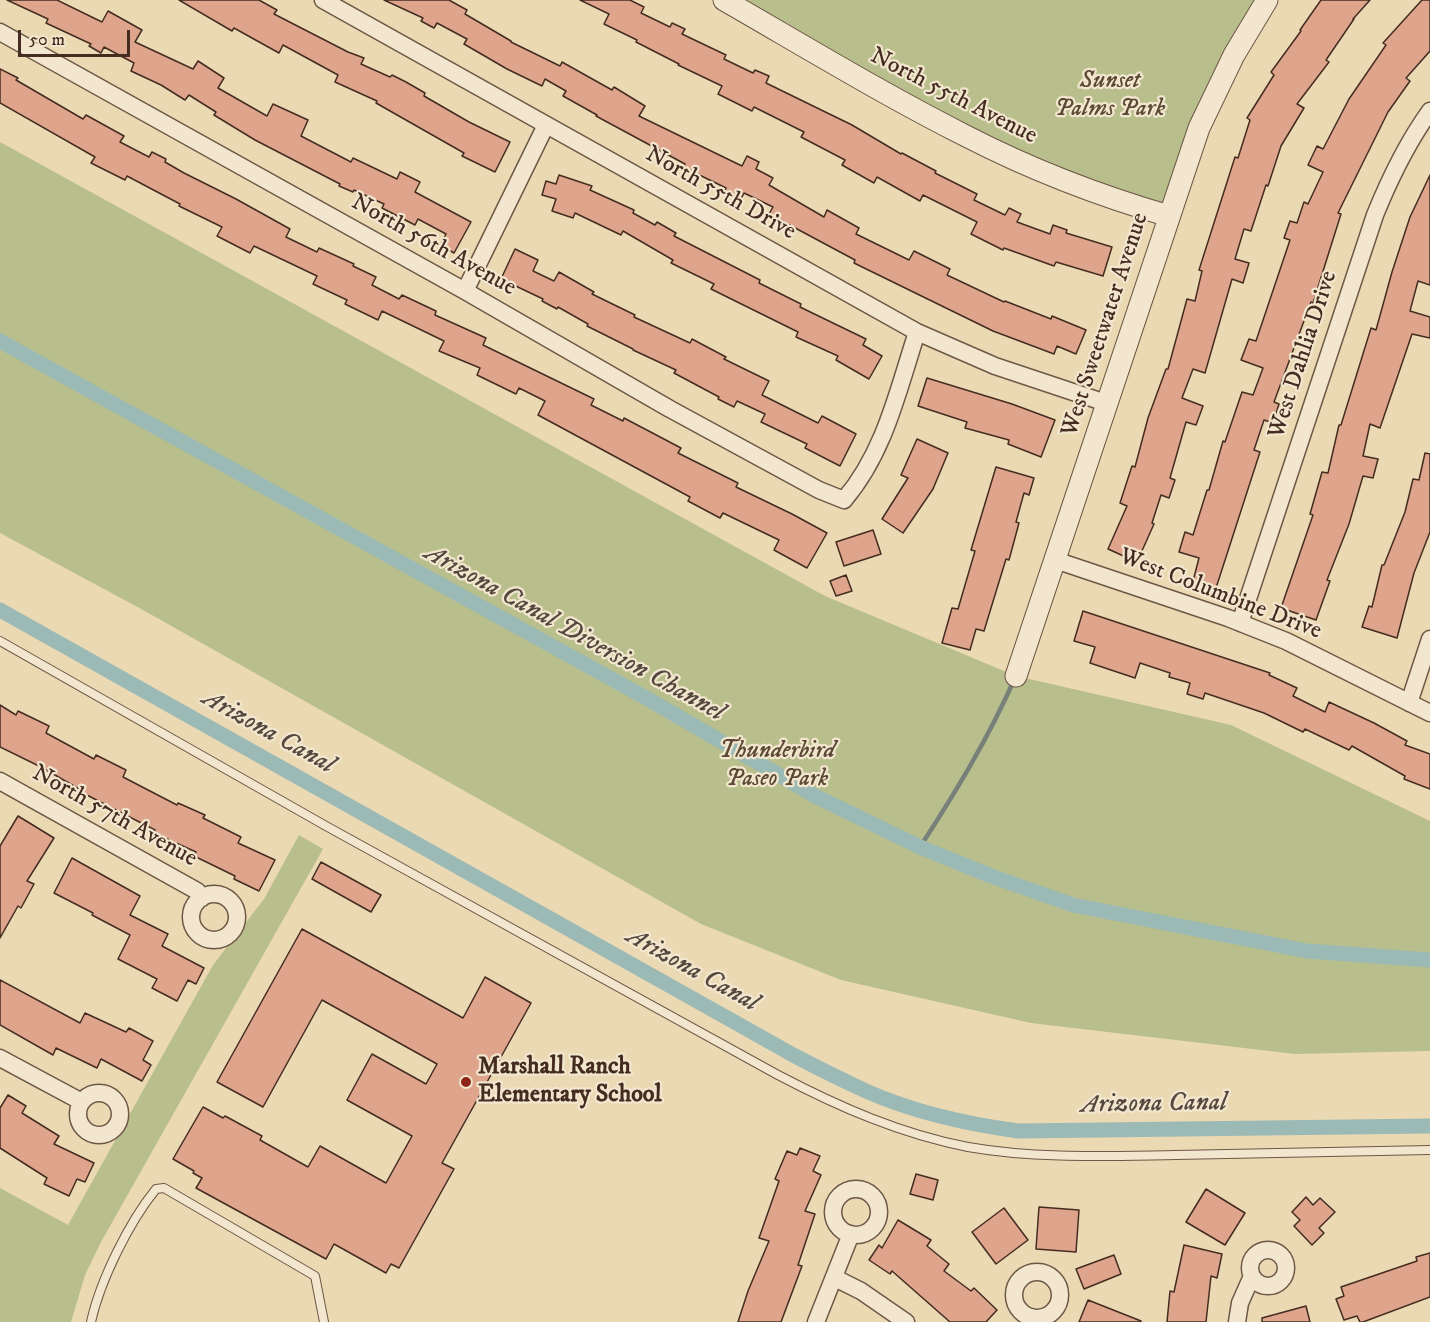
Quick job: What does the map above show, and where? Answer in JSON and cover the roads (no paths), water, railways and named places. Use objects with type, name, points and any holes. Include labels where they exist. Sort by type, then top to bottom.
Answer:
[{"type":"street","name":"North 55th Drive","points":[[323,0],[917,332],[995,366],[1106,402]]},
{"type":"street","name":"North 55th Avenue","points":[[723,0],[872,86],[967,137],[1097,193],[1169,216]]},
{"type":"street","name":"West Sweetwater Avenue","points":[[1016,676],[1188,159],[1214,93],[1267,0]]},
{"type":"street","name":"North 56th Avenue","points":[[0,32],[465,291],[670,409],[819,490],[844,500],[859,482],[880,444],[917,332]]},
{"type":"street","name":"West Dahlia Drive","points":[[1240,623],[1375,215],[1415,132],[1430,111]]},
{"type":"street","points":[[465,291],[546,125]]},
{"type":"street","name":"West Columbine Drive","points":[[1055,560],[1286,641],[1430,713]]},
{"type":"street","points":[[1409,703],[1430,639]]},
{"type":"street","name":"North 57th Avenue","points":[[0,782],[197,891],[202,898]]},
{"type":"street","points":[[0,1058],[81,1102]]},
{"type":"street","points":[[816,1322],[851,1234]]},
{"type":"street","points":[[1237,1322],[1240,1303],[1252,1276]]},
{"type":"street","points":[[835,1278],[861,1291],[906,1322]]},
{"type":"lane","points":[[0,641],[346,837],[778,1075],[823,1099],[874,1120],[919,1135],[970,1147],[1079,1156],[1430,1150]]},
{"type":"lane","points":[[90,1322],[97,1296],[141,1208],[156,1189],[164,1188],[315,1276],[324,1322]]},
{"type":"waterway","name":"Arizona Canal Diversion Channel","points":[[0,341],[648,699],[817,797],[920,847],[991,876],[1073,905],[1307,951],[1430,960]]},
{"type":"waterway","name":"Arizona Canal","points":[[0,610],[795,1056],[848,1083],[902,1105],[979,1125],[1018,1131],[1430,1126]]},
{"type":"waterway","points":[[920,847],[970,765],[1014,680]]},
{"type":"place","name":"Marshall Ranch Elementary School","points":[[466,1082]]},
{"type":"park label","name":"Sunset Palms Park","points":[[1110,96]]},
{"type":"park label","name":"Thunderbird Paseo Park","points":[[777,766]]}]
